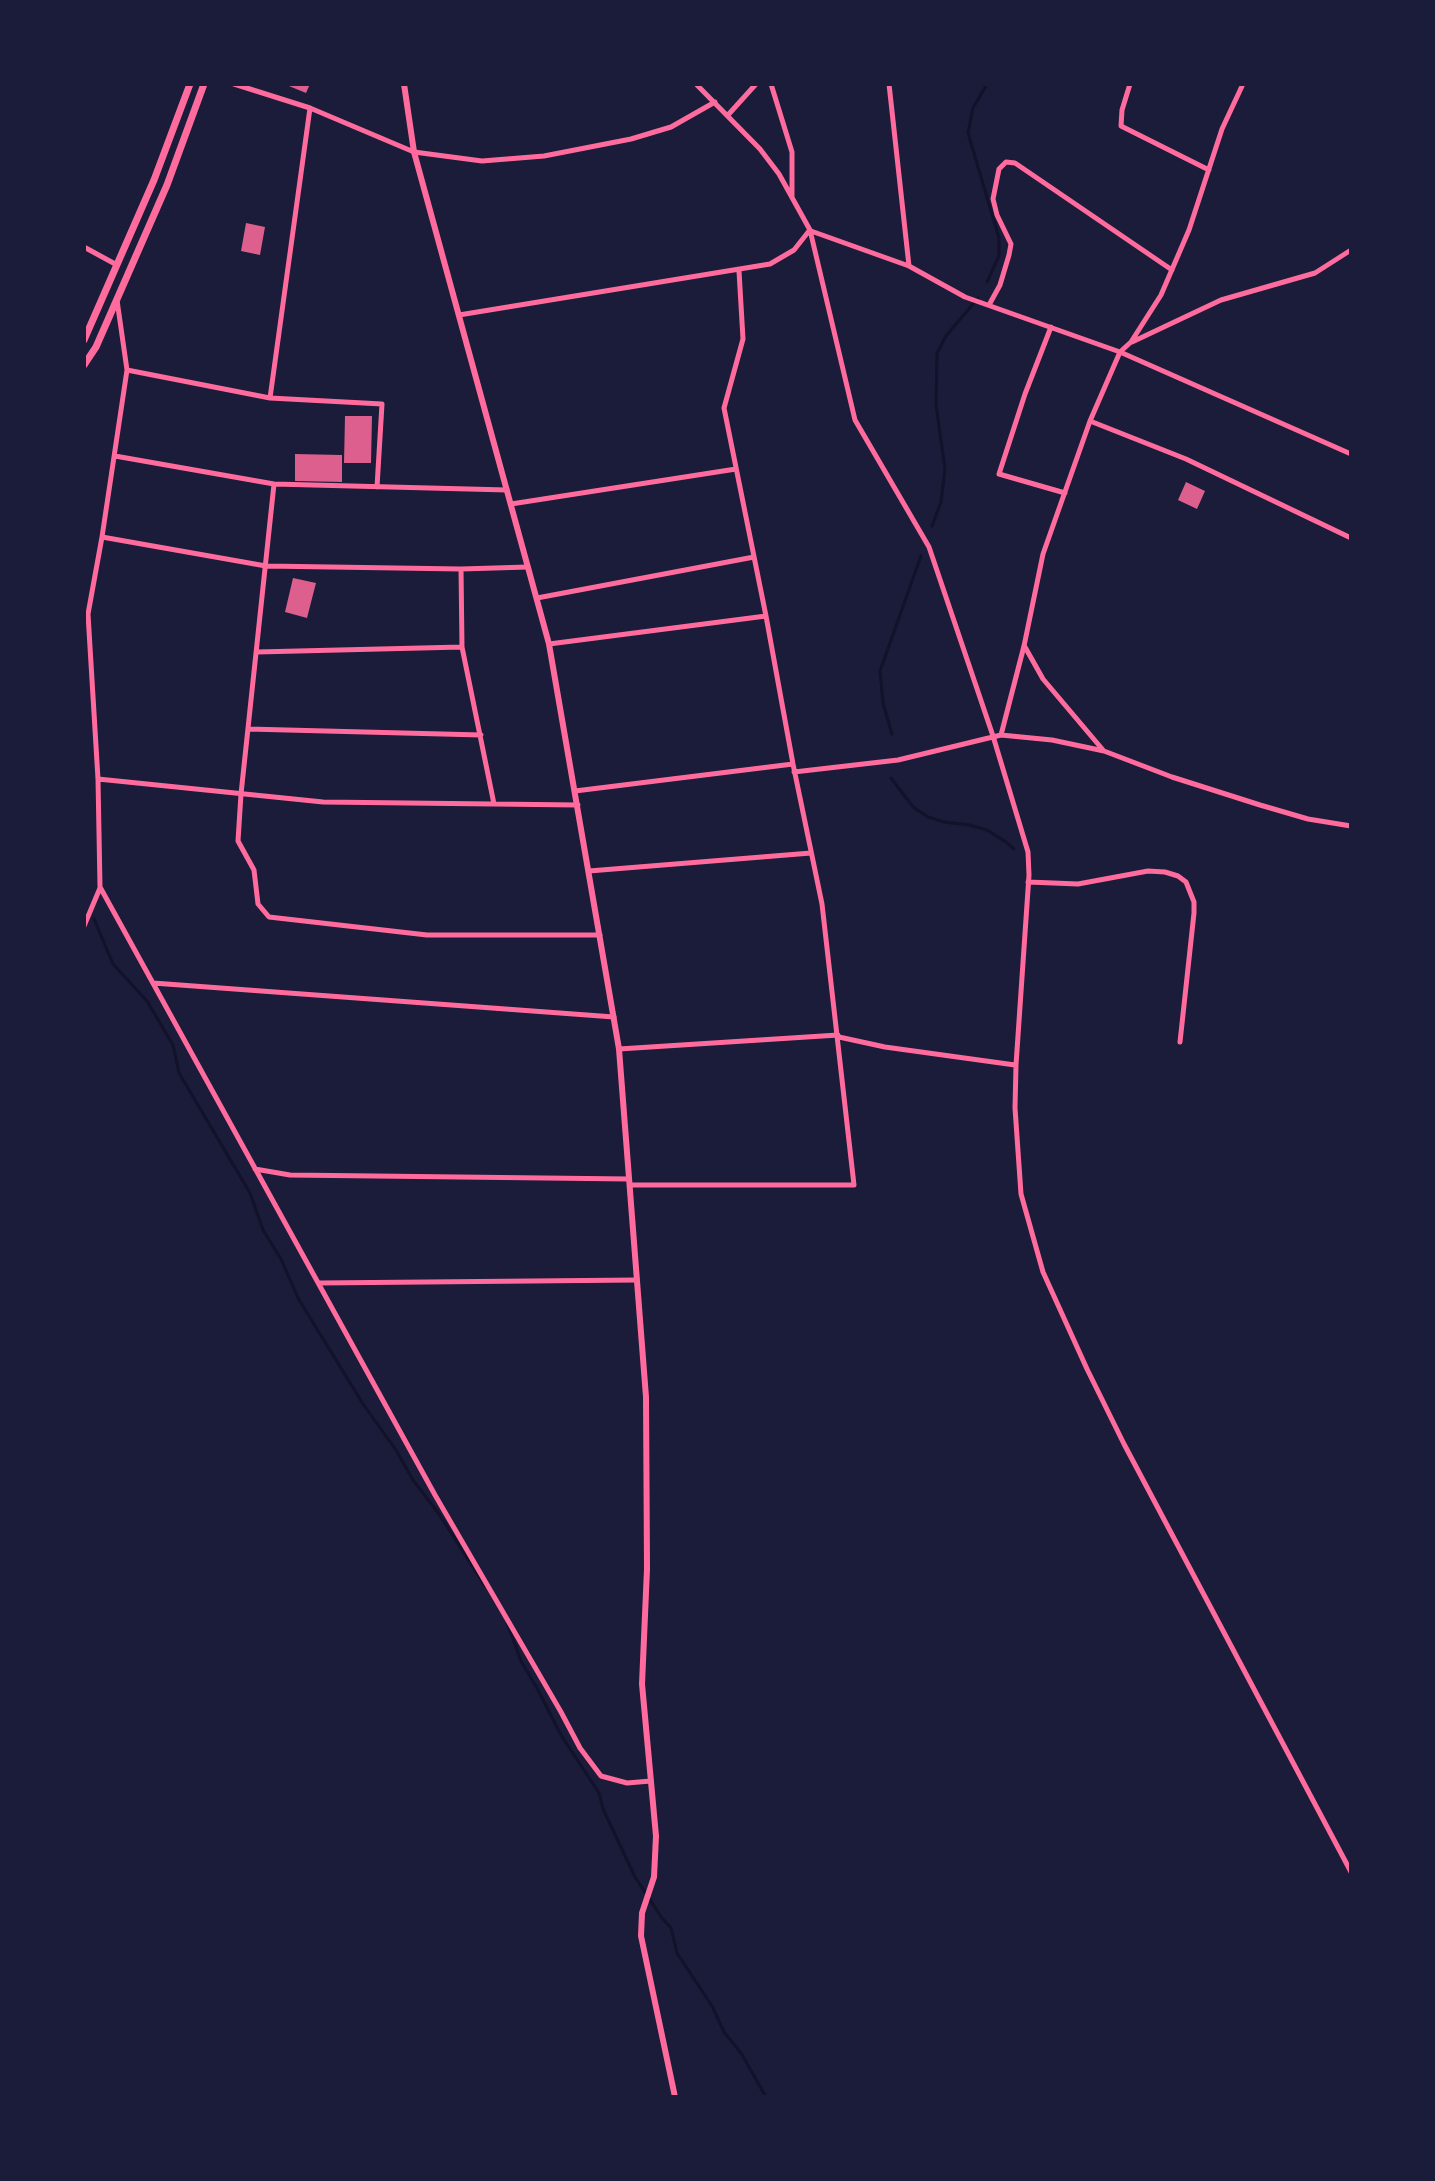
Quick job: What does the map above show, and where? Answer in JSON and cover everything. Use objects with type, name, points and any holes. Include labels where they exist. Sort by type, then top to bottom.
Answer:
[{"type":"main road","points":[[84,340],[87,323],[117,265],[154,180],[190,84]]},
{"type":"main road","points":[[84,365],[96,347],[167,185],[204,84]]},
{"type":"street","points":[[234,84],[310,108],[414,152],[482,161],[544,156],[631,139],[671,127],[715,102]]},
{"type":"street","points":[[404,84],[414,152],[549,644],[619,1049],[646,1397],[647,1569],[642,1684],[656,1836],[654,1877],[642,1913],[641,1936],[675,2097]]},
{"type":"street","points":[[696,84],[760,149],[779,174],[810,230],[855,420],[929,547],[993,736],[1028,852],[1015,1108],[1021,1194],[1043,1272],[1124,1444],[1351,1872]]},
{"type":"street","points":[[728,115],[756,84]]},
{"type":"street","points":[[771,84],[792,152],[792,198]]},
{"type":"street","points":[[889,84],[909,266]]},
{"type":"street","points":[[1130,84],[1121,126],[1209,170]]},
{"type":"street","points":[[1001,735],[1043,554],[1090,421],[1120,352],[1131,342],[1161,295],[1189,230],[1222,129],[1243,84]]},
{"type":"street","points":[[270,398],[310,108]]},
{"type":"street","points":[[989,305],[1005,275],[1011,244],[993,199],[999,169],[1006,162],[1015,163],[1172,270]]},
{"type":"street","points":[[459,315],[770,264],[794,250],[810,230]]},
{"type":"street","points":[[810,230],[909,266],[965,297],[1120,352],[1351,454]]},
{"type":"street","points":[[84,247],[117,265]]},
{"type":"street","points":[[1131,342],[1221,300],[1315,273],[1351,250]]},
{"type":"street","points":[[255,1169],[290,1175],[854,1185],[822,904],[724,408],[743,339],[739,271]]},
{"type":"street","points":[[84,926],[100,887],[98,779],[88,614],[127,370],[117,299]]},
{"type":"street","points":[[1051,327],[999,474],[1065,493]]},
{"type":"street","points":[[127,370],[270,398],[382,404],[377,487]]},
{"type":"street","points":[[1090,421],[1186,459],[1351,538]]},
{"type":"street","points":[[115,456],[274,484],[507,490]]},
{"type":"street","points":[[511,504],[736,469]]},
{"type":"street","points":[[274,484],[238,841],[254,870],[258,904],[269,917],[427,935],[600,935]]},
{"type":"street","points":[[102,537],[266,566],[529,567]]},
{"type":"street","points":[[537,598],[754,557]]},
{"type":"street","points":[[461,569],[462,647],[494,804]]},
{"type":"street","points":[[549,644],[766,616]]},
{"type":"street","points":[[1024,646],[1043,679],[1104,751]]},
{"type":"street","points":[[257,652],[462,647]]},
{"type":"street","points":[[248,729],[481,735]]},
{"type":"street","points":[[794,772],[898,760],[1001,735],[1052,740],[1104,751],[1260,805],[1308,819],[1351,826]]},
{"type":"street","points":[[575,791],[793,764]]},
{"type":"street","points":[[98,779],[323,802],[578,805]]},
{"type":"street","points":[[589,871],[811,853]]},
{"type":"street","points":[[1029,879],[1078,884],[1148,871],[1165,872],[1186,882],[1194,902],[1194,913],[1180,1042]]},
{"type":"street","points":[[100,887],[435,1495],[580,1748],[601,1776],[627,1783],[651,1781]]},
{"type":"street","points":[[153,983],[614,1017]]},
{"type":"street","points":[[619,1049],[838,1036],[885,1047],[1016,1065]]},
{"type":"street","points":[[319,1283],[637,1280]]},
{"type":"building","points":[[284,84],[310,84],[306,93]]},
{"type":"building","points":[[246,223],[265,227],[260,255],[241,251]]},
{"type":"building","points":[[345,416],[372,416],[371,463],[344,463]]},
{"type":"building","points":[[295,454],[342,455],[342,482],[295,481]]},
{"type":"building","points":[[1186,482],[1205,491],[1197,509],[1178,500]]},
{"type":"building","points":[[293,578],[316,583],[307,618],[285,612]]},
{"type":"waterway","points":[[987,84],[973,108],[968,133],[999,238],[999,256],[987,282]]},
{"type":"waterway","points":[[932,526],[941,502],[945,469],[936,405],[937,353],[946,336],[978,298]]},
{"type":"waterway","points":[[892,734],[883,703],[880,671],[921,556]]},
{"type":"waterway","points":[[891,778],[913,807],[928,817],[987,830],[1014,849]]},
{"type":"waterway","points":[[94,919],[113,964],[147,1001],[173,1045],[179,1073],[250,1193],[263,1230],[281,1259],[298,1298],[363,1404],[485,1586]]},
{"type":"waterway","points":[[507,1623],[521,1661],[561,1735],[599,1793],[603,1809],[635,1877],[671,1928],[677,1953],[766,2097]]}]
